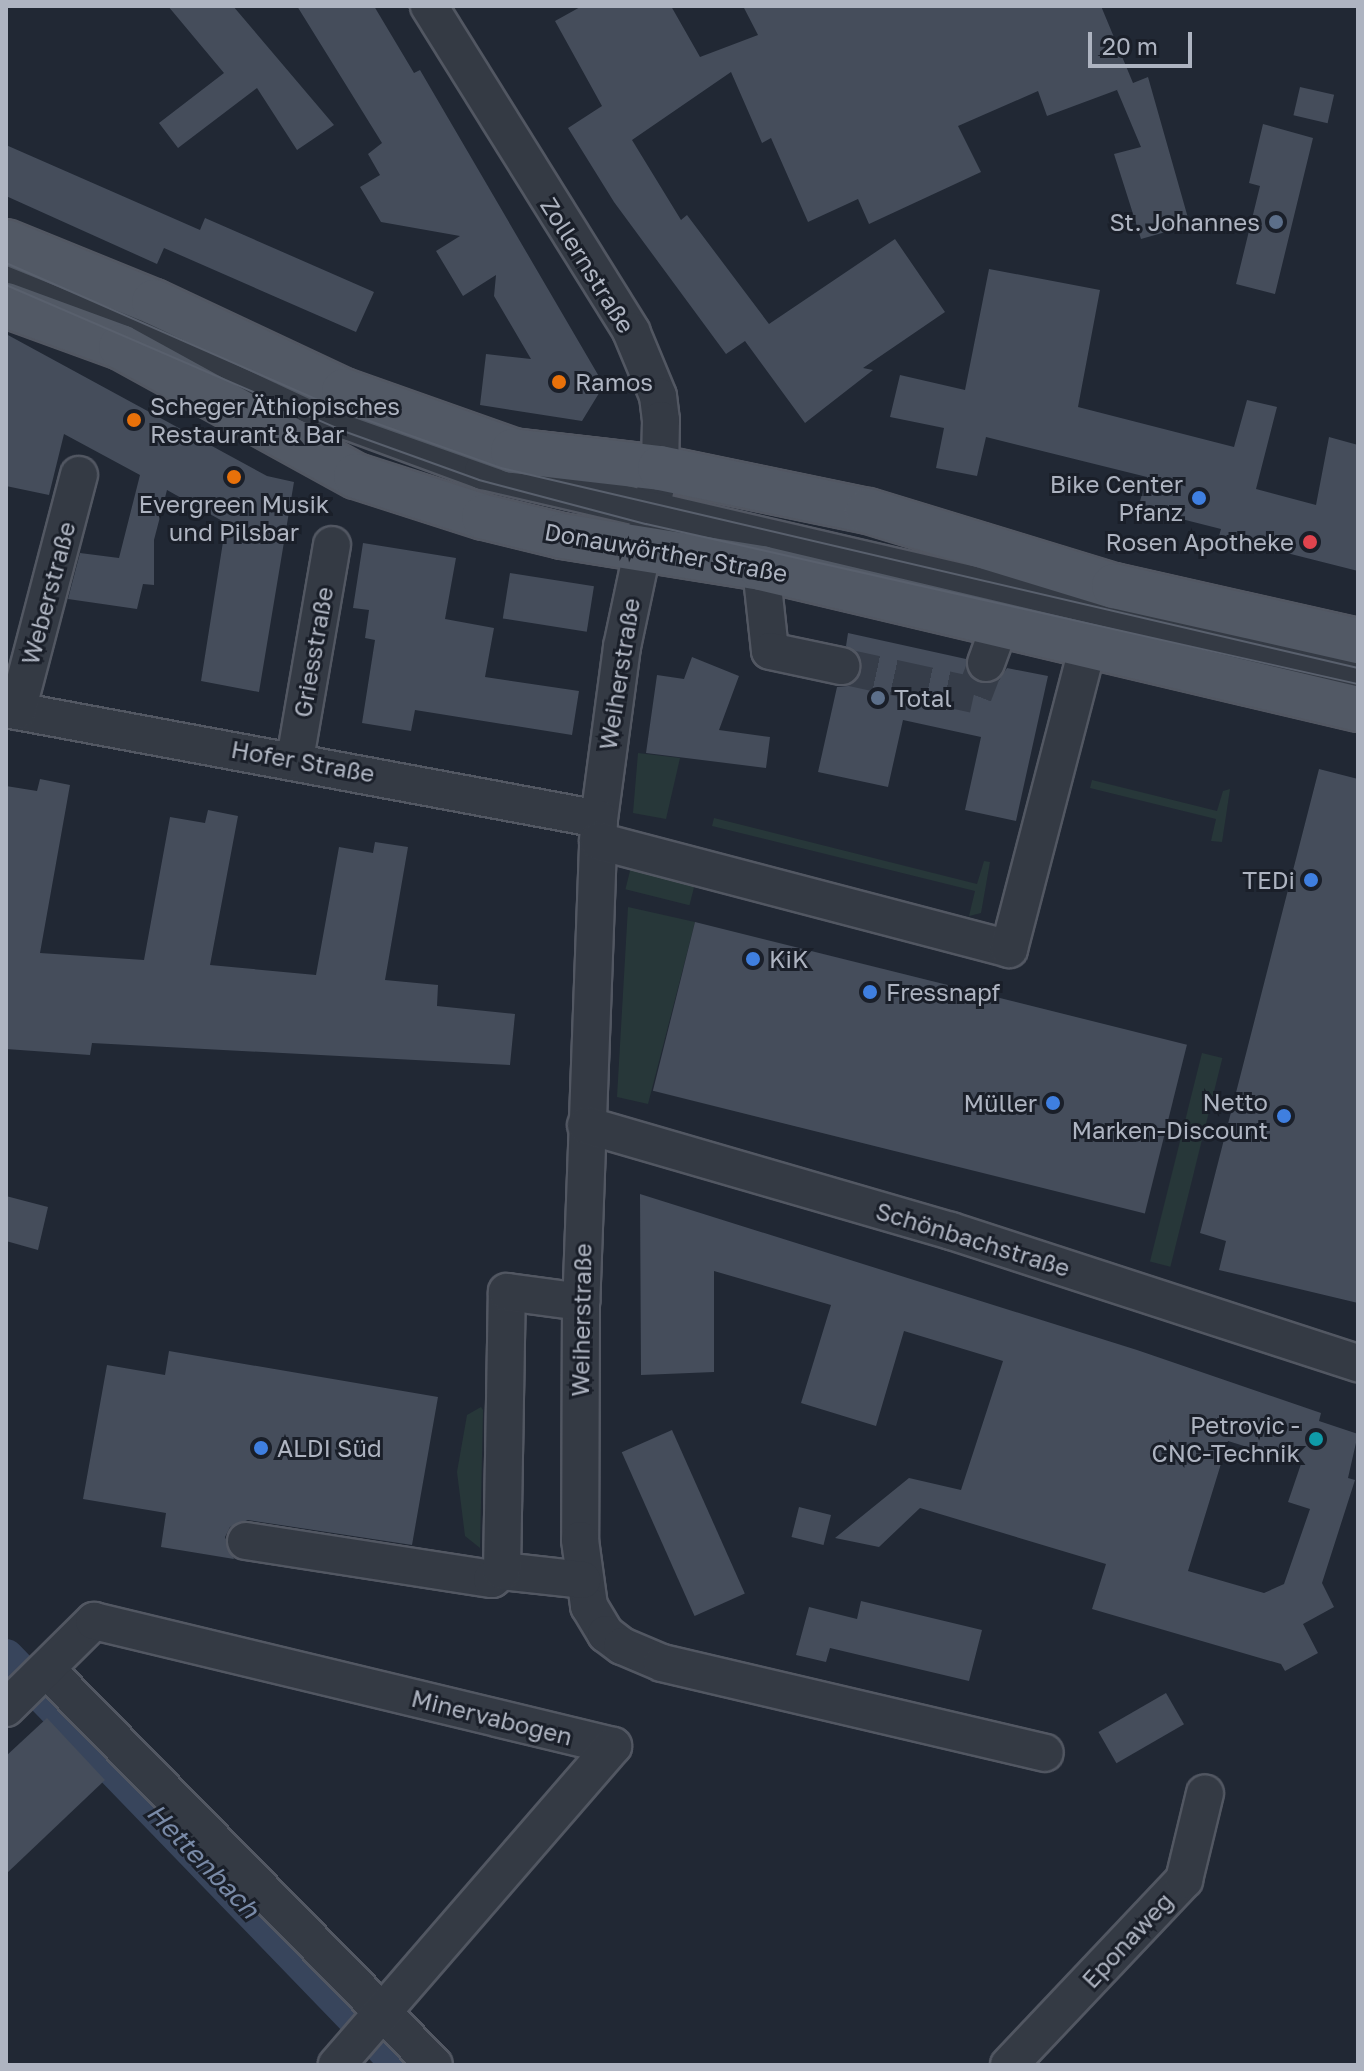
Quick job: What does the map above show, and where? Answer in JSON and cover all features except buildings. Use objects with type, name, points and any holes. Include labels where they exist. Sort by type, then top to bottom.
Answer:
[{"type":"main road","points":[[6,242],[433,426],[513,451],[660,468],[914,522],[1114,586],[1358,641]]},
{"type":"main road","name":"Donauwörther Straße","points":[[6,305],[121,347],[356,476],[484,517],[645,530],[761,568],[1089,642],[1351,692]]},
{"type":"street","name":"Zollernstraße","points":[[429,6],[631,331],[658,396],[660,468],[645,530]]},
{"type":"street","points":[[6,274],[423,451],[645,530],[1351,692]]},
{"type":"street","points":[[121,347],[187,352]]},
{"type":"street","name":"Weberstraße","points":[[12,710],[79,475]]},
{"type":"street","name":"Weiherstraße","points":[[645,530],[609,724],[599,830],[581,1302],[583,1580],[589,1606],[606,1634],[638,1655],[1045,1753]]},
{"type":"street","name":"Griesstraße","points":[[295,759],[332,545]]},
{"type":"street","points":[[761,568],[770,651],[841,666]]},
{"type":"street","points":[[986,663],[1001,622]]},
{"type":"street","name":"Hofer Straße","points":[[12,710],[295,759],[599,830],[1009,949],[1089,642]]},
{"type":"street","name":"Schönbachstraße","points":[[586,1125],[936,1227],[1358,1363]]},
{"type":"street","points":[[502,1571],[507,1292],[581,1302]]},
{"type":"street","points":[[246,1541],[492,1579],[502,1571],[583,1580]]},
{"type":"street","name":"Minervabogen","points":[[46,1669],[94,1621],[613,1746],[384,2013]]},
{"type":"street","points":[[6,1708],[46,1669],[434,2065]]},
{"type":"street","name":"Eponaweg","points":[[1009,2065],[1184,1880],[1205,1793]]},
{"type":"street","points":[[337,2065],[384,2013]]},
{"type":"shaded area","points":[[638,753],[680,758],[666,819],[633,813]]},
{"type":"shaded area","points":[[1092,780],[1217,811],[1223,791],[1230,789],[1222,842],[1211,841],[1216,819],[1090,788]]},
{"type":"shaded area","points":[[714,818],[977,884],[984,861],[990,862],[981,913],[969,916],[975,891],[712,826]]},
{"type":"shaded area","points":[[631,867],[695,883],[689,905],[625,889]]},
{"type":"shaded area","points":[[628,907],[695,922],[648,1104],[617,1097]]},
{"type":"shaded area","points":[[1202,1053],[1222,1058],[1170,1267],[1150,1262]]},
{"type":"shaded area","points":[[481,1407],[480,1548],[465,1536],[457,1472],[467,1415]]},
{"type":"waterway","name":"Hettenbach","points":[[6,1657],[400,2065]]},
{"type":"tunnel","points":[[841,666],[974,695],[986,663]]},
{"type":"tram line","points":[[6,263],[353,415],[501,468],[1358,668]]},
{"type":"tram line","points":[[6,285],[346,432],[479,480],[646,524],[1358,684]]},
{"type":"place","name":"St. Johannes","points":[[1276,222]]},
{"type":"place","name":"Ramos","points":[[559,382]]},
{"type":"place","name":"Scheger Äthiopisches Restaurant & Bar","points":[[134,420]]},
{"type":"place","name":"Evergreen Musik und Pilsbar","points":[[234,477]]},
{"type":"place","name":"Bike Center Pfanz","points":[[1199,498]]},
{"type":"place","name":"Rosen Apotheke","points":[[1310,542]]},
{"type":"place","name":"Total","points":[[878,698]]},
{"type":"place","name":"TEDi","points":[[1311,880]]},
{"type":"place","name":"KiK","points":[[753,959]]},
{"type":"place","name":"Fressnapf","points":[[870,992]]},
{"type":"place","name":"Müller","points":[[1053,1103]]},
{"type":"place","name":"Netto Marken-Discount","points":[[1284,1116]]},
{"type":"place","name":"Petrovic - CNC-Technik","points":[[1316,1439]]},
{"type":"place","name":"ALDI Süd","points":[[261,1448]]}]
